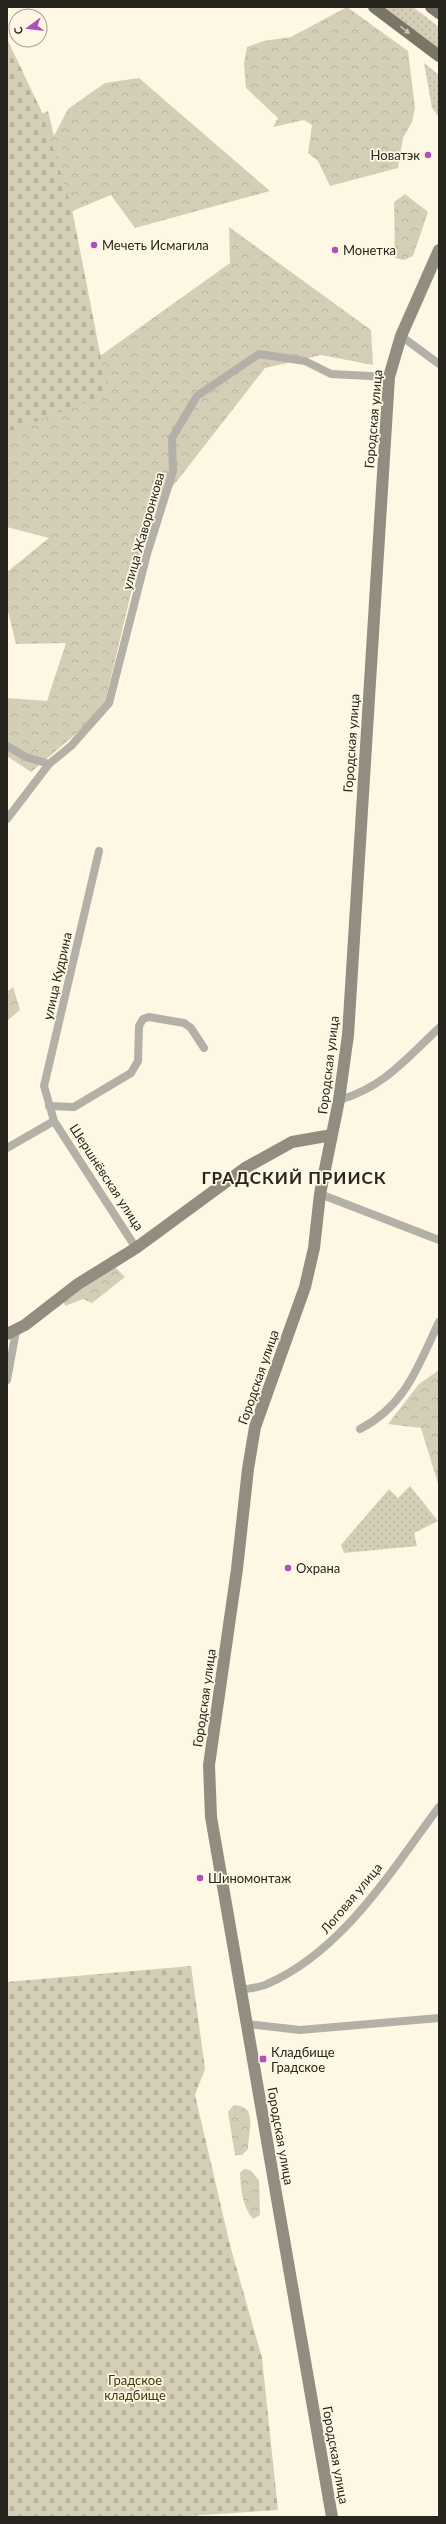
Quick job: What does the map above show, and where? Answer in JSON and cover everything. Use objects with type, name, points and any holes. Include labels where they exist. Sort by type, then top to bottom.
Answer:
[{"type":"main road","points":[[374,7],[439,56]]},
{"type":"main road","points":[[431,7],[439,13]]},
{"type":"street","name":"Городская улица","points":[[332,2517],[211,1817],[208,1765],[237,1569],[248,1469],[255,1427],[305,1287],[314,1248],[320,1194],[339,1100],[348,1035],[389,377],[400,336],[439,250]]},
{"type":"street","points":[[400,336],[439,364]]},
{"type":"street","name":"улица Жаворонкова","points":[[7,819],[49,764],[71,746],[109,703],[147,554],[173,471],[172,438],[197,396],[259,354],[305,360],[331,374],[389,377]]},
{"type":"street","points":[[7,746],[26,757],[49,764]]},
{"type":"street","name":"улица Кудрина","points":[[54,1121],[44,1086],[99,851]]},
{"type":"street","points":[[49,1106],[74,1107],[131,1073],[138,1061],[140,1026],[143,1020],[148,1017],[184,1023],[191,1028],[204,1048]]},
{"type":"street","points":[[339,1100],[360,1094],[379,1084],[439,1028]]},
{"type":"street","points":[[7,1148],[54,1121]]},
{"type":"street","name":"Шершнёвская улица","points":[[54,1121],[136,1248]]},
{"type":"street","name":"Шершнёвская улица","points":[[11,1332],[78,1284],[136,1248],[245,1168],[282,1146],[305,1138],[332,1135]]},
{"type":"street","points":[[320,1194],[439,1240]]},
{"type":"street","points":[[360,1428],[390,1409],[411,1381],[439,1322]]},
{"type":"street","points":[[7,1380],[11,1332]]},
{"type":"street","name":"Логовая улица","points":[[240,1990],[266,1985],[330,1943],[371,1895],[439,1807]]},
{"type":"street","points":[[247,2024],[300,2030],[439,2018]]},
{"type":"green space","points":[[347,7],[408,51],[415,108],[412,122],[403,138],[398,168],[330,186],[318,161],[308,153],[312,125],[304,120],[273,127],[278,118],[246,88],[244,63],[247,47],[264,41],[291,37]]},
{"type":"green space","points":[[384,7],[413,7],[439,27],[439,50]]},
{"type":"green space","points":[[7,39],[8,48],[11,48],[41,110],[72,209],[108,394],[7,432]]},
{"type":"green space","points":[[424,63],[439,75],[439,117],[432,108]]},
{"type":"green space","points":[[139,78],[270,191],[135,228],[111,195],[70,212],[100,356],[230,263],[229,227],[371,330],[373,365],[321,355],[265,368],[149,517],[103,711],[31,772],[7,756],[7,698],[47,701],[66,643],[16,644],[7,607],[7,572],[49,538],[7,527],[7,129],[48,111],[54,136],[68,109],[105,83]]},
{"type":"green space","points":[[405,194],[428,212],[413,256],[404,260],[395,258],[394,202]]},
{"type":"green space","points":[[13,987],[20,1010],[7,1021],[7,992]]},
{"type":"green space","points":[[113,1265],[125,1277],[92,1303],[83,1299],[65,1306],[63,1300]]},
{"type":"green space","points":[[439,1370],[439,1487],[421,1428],[388,1424],[419,1384]]},
{"type":"green space","points":[[410,1486],[438,1521],[414,1533],[417,1546],[344,1553],[341,1545],[389,1489],[398,1498]]},
{"type":"green space","name":"Градское кладбище","points":[[191,1966],[205,2069],[195,2095],[230,2245],[262,2358],[278,2510],[173,2517],[7,2517],[7,1982]]},
{"type":"green space","points":[[234,2105],[247,2110],[250,2121],[248,2149],[242,2155],[235,2155],[228,2112]]},
{"type":"green space","points":[[244,2169],[250,2170],[259,2180],[260,2215],[253,2219],[244,2203],[240,2173]]},
{"type":"place","name":"Новатэк","points":[[428,155]]},
{"type":"place","name":"Мечеть Исмагила","points":[[94,245]]},
{"type":"place","name":"Монетка","points":[[335,250]]},
{"type":"place","name":"Охрана","points":[[288,1568]]},
{"type":"place","name":"Шиномонтаж","points":[[200,1878]]},
{"type":"place","name":"Кладбище Градское","points":[[263,2059]]},
{"type":"district","name":"ГРАДСКИЙ ПРИИСК","points":[[294,1177]]}]
